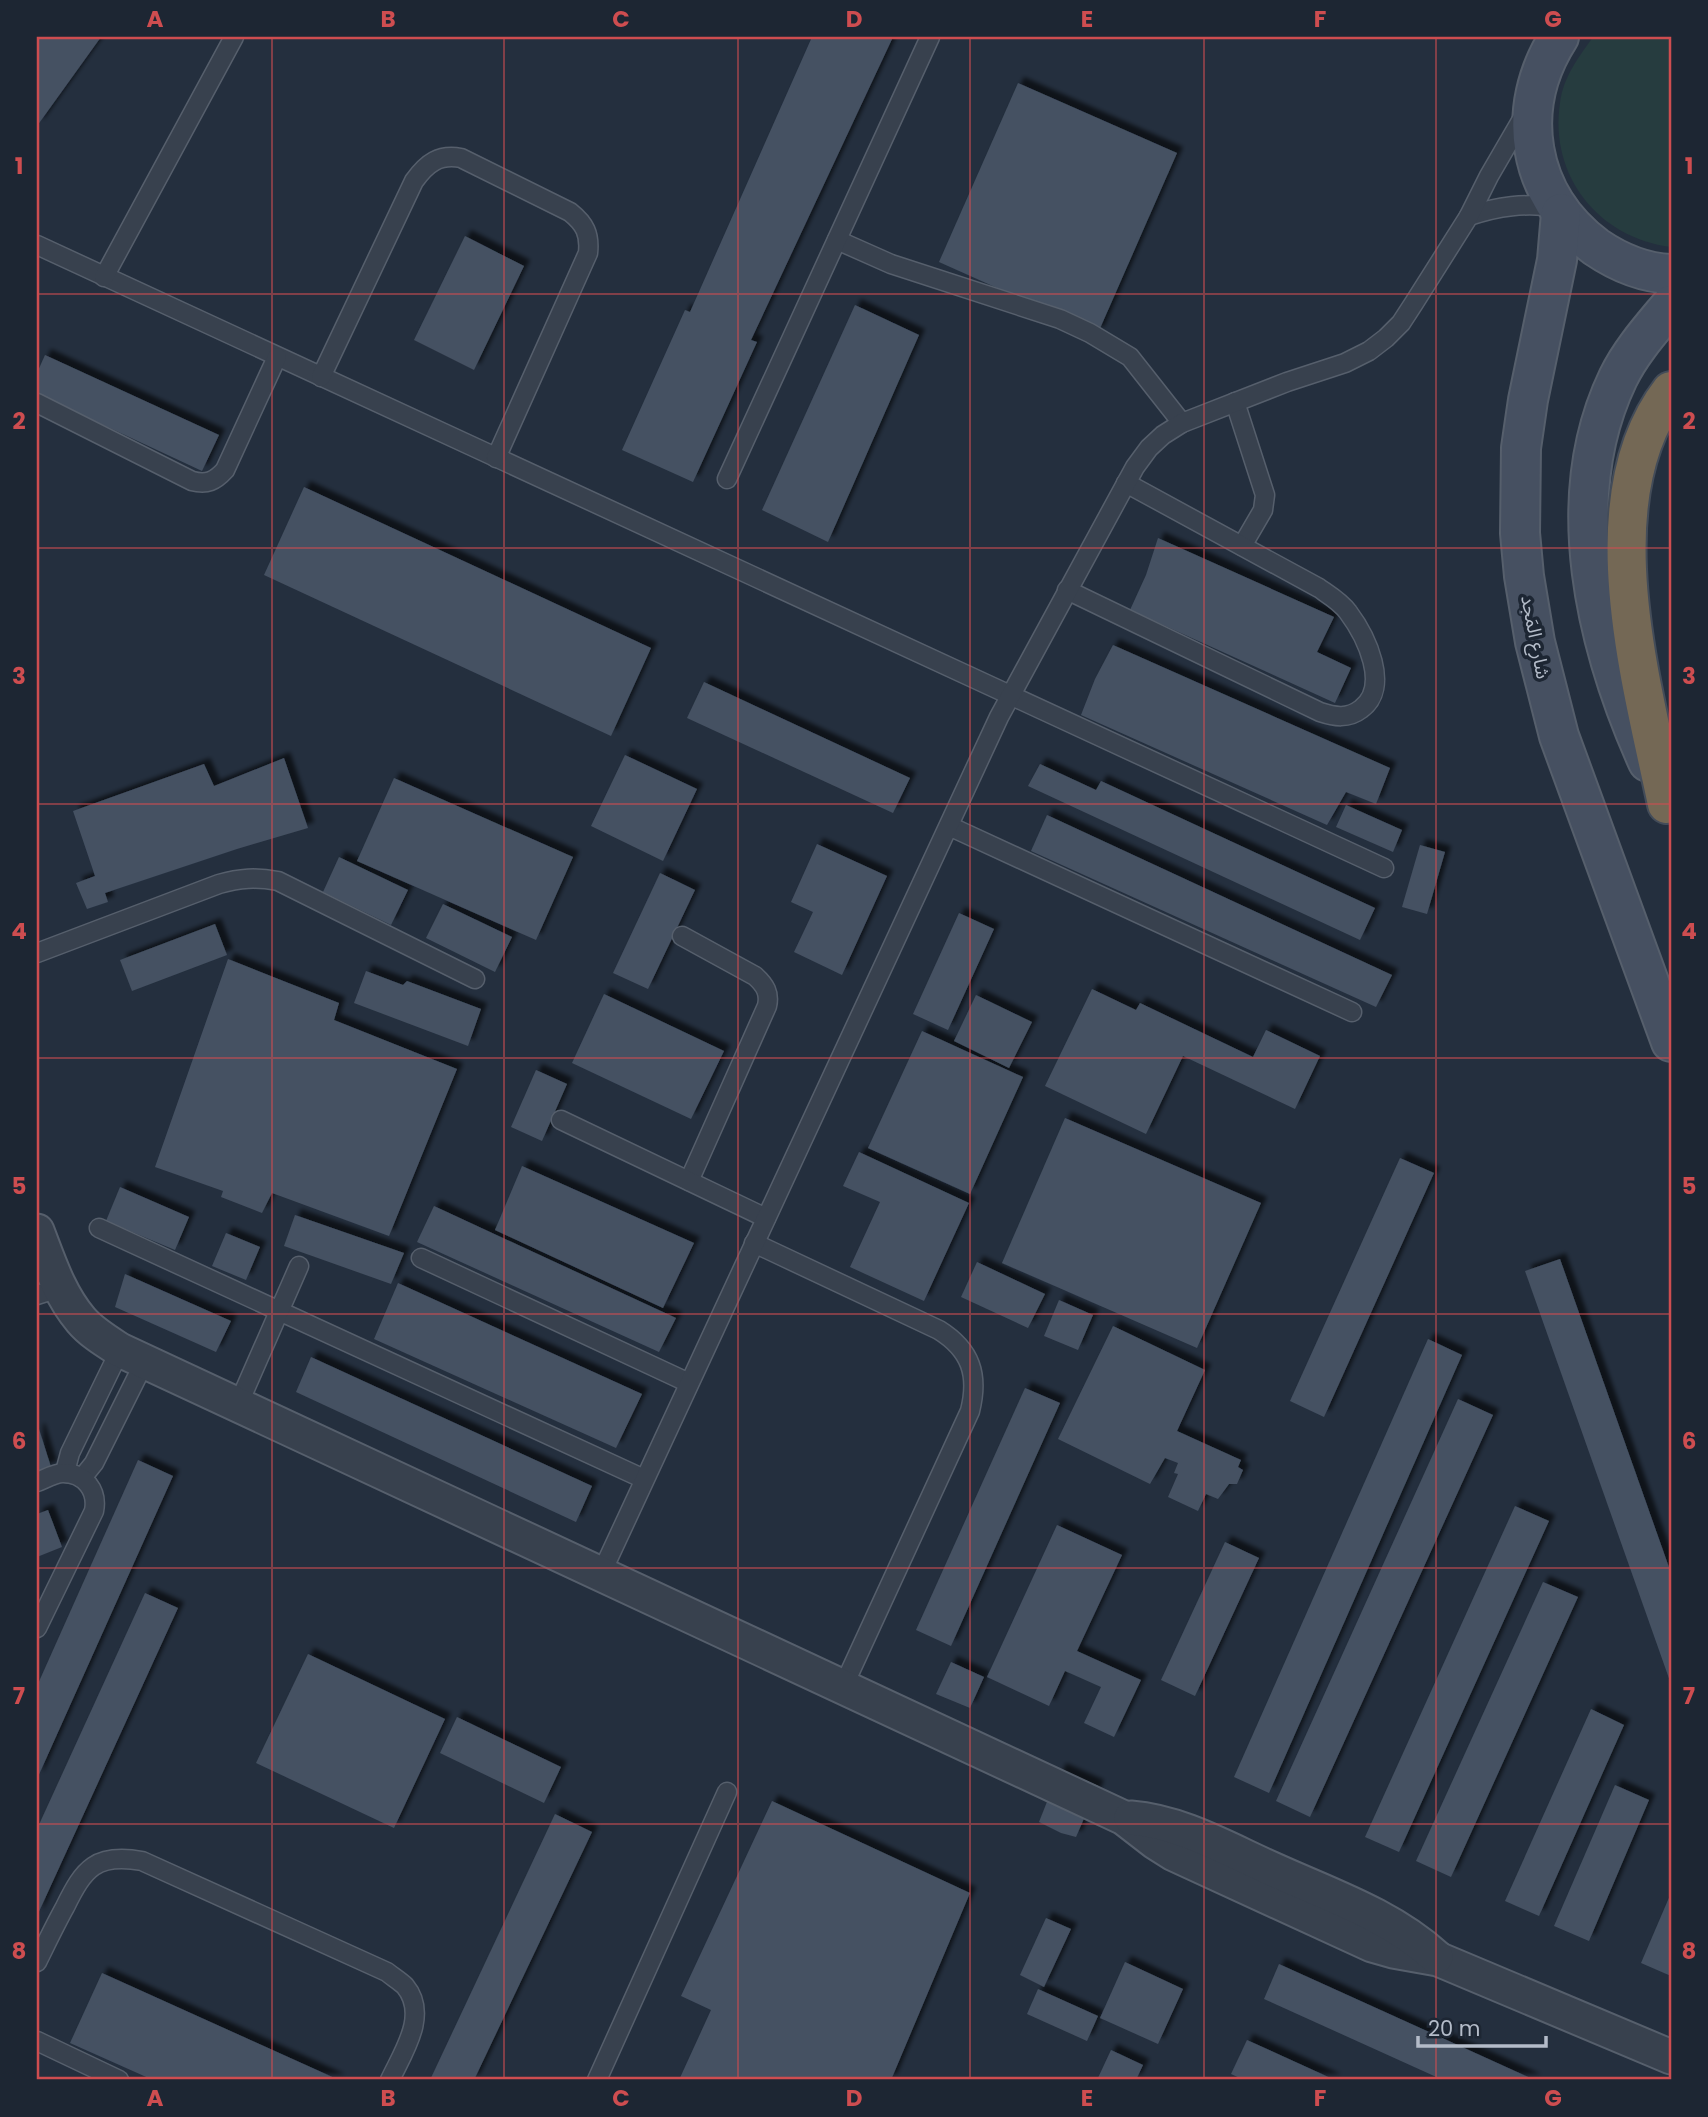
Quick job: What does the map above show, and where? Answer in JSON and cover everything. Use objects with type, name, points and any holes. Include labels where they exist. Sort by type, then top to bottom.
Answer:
[{"type":"highway","points":[[1669,810],[1629,608],[1628,536],[1629,498],[1641,447],[1671,391]]},
{"type":"street","points":[[1549,43],[1533,100],[1531,128],[1535,156],[1543,182],[1559,210],[1582,236],[1607,255],[1636,268],[1671,274]]},
{"type":"street","name":"شارع المَجد","points":[[1559,210],[1557,260],[1521,448],[1520,521],[1524,576],[1535,642],[1559,736],[1671,1042]]},
{"type":"street","points":[[1669,810],[1620,695],[1599,616],[1590,538],[1589,482],[1594,446],[1604,410],[1619,376],[1638,345],[1671,305]]},
{"type":"street","points":[[37,1231],[48,1291],[96,1334],[132,1356],[1124,1818],[1173,1826],[1385,1920],[1420,1943],[1438,1959],[1671,2057]]},
{"type":"lane","points":[[104,277],[234,37]]},
{"type":"lane","points":[[727,479],[930,37]]},
{"type":"lane","points":[[601,1574],[1010,695],[1126,483],[1149,448],[1182,423],[1345,363],[1369,351],[1386,338],[1401,323],[1469,216],[1494,166],[1533,100]]},
{"type":"lane","points":[[321,377],[414,181],[429,163],[439,158],[461,158],[570,212],[587,230],[590,242],[588,253],[496,458]]},
{"type":"lane","points":[[1469,216],[1512,205],[1559,210]]},
{"type":"lane","points":[[837,240],[891,264],[1060,319],[1090,333],[1130,357],[1182,423]]},
{"type":"lane","points":[[37,245],[1384,868]]},
{"type":"lane","points":[[37,403],[192,481],[208,482],[225,470],[277,357]]},
{"type":"lane","points":[[1235,402],[1265,495],[1263,510],[1242,546]]},
{"type":"lane","points":[[1067,590],[1320,712],[1347,716],[1358,712],[1373,694],[1375,672],[1366,645],[1348,610],[1319,588],[1126,483]]},
{"type":"lane","points":[[949,826],[1352,1012]]},
{"type":"lane","points":[[37,953],[219,884],[257,877],[278,881],[475,979]]},
{"type":"lane","points":[[682,936],[755,976],[763,983],[768,999],[689,1181]]},
{"type":"lane","points":[[561,1120],[766,1218]]},
{"type":"lane","points":[[99,1228],[645,1479]]},
{"type":"lane","points":[[754,1244],[939,1330],[964,1350],[971,1365],[974,1396],[970,1411],[843,1686]]},
{"type":"lane","points":[[421,1258],[689,1383]]},
{"type":"lane","points":[[238,1405],[299,1266]]},
{"type":"lane","points":[[37,1482],[59,1474],[74,1476],[94,1464],[132,1356]]},
{"type":"lane","points":[[39,1617],[94,1511],[92,1489],[66,1468],[70,1453],[132,1356]]},
{"type":"lane","points":[[597,2080],[727,1792]]},
{"type":"lane","points":[[37,1962],[78,1880],[90,1868],[114,1859],[142,1861],[387,1972],[405,1986],[413,2001],[415,2018],[411,2035],[390,2080]]},
{"type":"lane","points":[[37,2041],[119,2080]]},
{"type":"green space","points":[[1593,37],[1671,37],[1671,247],[1645,241],[1622,231],[1601,217],[1584,199],[1571,178],[1563,155],[1559,130],[1560,103],[1572,68]]},
{"type":"building","points":[[37,37],[101,37],[37,126]]},
{"type":"building","points":[[812,37],[893,37],[751,340],[757,342],[693,482],[622,450],[685,310],[690,312]]},
{"type":"building","points":[[1018,83],[1177,153],[1098,333],[939,262]]},
{"type":"building","points":[[465,236],[524,266],[474,370],[414,340]]},
{"type":"building","points":[[855,305],[919,335],[828,542],[762,510]]},
{"type":"building","points":[[45,355],[219,435],[202,471],[37,394],[37,373]]},
{"type":"building","points":[[304,487],[651,648],[611,736],[264,575]]},
{"type":"building","points":[[1158,538],[1334,617],[1317,652],[1351,668],[1335,703],[1130,610],[1146,575]]},
{"type":"building","points":[[1113,645],[1390,768],[1376,804],[1346,792],[1327,825],[1081,715],[1095,679]]},
{"type":"building","points":[[704,682],[910,778],[893,813],[687,718]]},
{"type":"building","points":[[625,755],[697,789],[663,861],[591,826]]},
{"type":"building","points":[[284,758],[308,828],[105,893],[108,902],[87,909],[76,883],[95,876],[73,811],[204,764],[214,786]]},
{"type":"building","points":[[1040,764],[1096,790],[1101,781],[1375,908],[1360,940],[1028,786]]},
{"type":"building","points":[[394,778],[573,857],[536,940],[357,861]]},
{"type":"building","points":[[1346,805],[1402,830],[1393,852],[1336,827]]},
{"type":"building","points":[[1047,815],[1392,975],[1376,1007],[1031,851]]},
{"type":"building","points":[[817,844],[887,876],[842,975],[794,952],[813,912],[791,902]]},
{"type":"building","points":[[1420,845],[1445,852],[1427,914],[1402,907]]},
{"type":"building","points":[[339,857],[408,890],[391,925],[323,892]]},
{"type":"building","points":[[660,873],[695,890],[648,989],[613,973]]},
{"type":"building","points":[[443,904],[512,937],[495,972],[426,938]]},
{"type":"building","points":[[959,913],[994,929],[948,1030],[913,1014]]},
{"type":"building","points":[[215,924],[227,955],[132,991],[120,960]]},
{"type":"building","points":[[228,959],[339,1003],[334,1020],[457,1069],[389,1236],[272,1193],[262,1213],[221,1197],[223,1191],[155,1167]]},
{"type":"building","points":[[366,971],[403,985],[407,981],[481,1009],[468,1046],[354,1003]]},
{"type":"building","points":[[1092,989],[1136,1010],[1140,1003],[1253,1057],[1266,1030],[1320,1056],[1295,1109],[1183,1056],[1146,1134],[1045,1086]]},
{"type":"building","points":[[604,994],[724,1051],[691,1119],[572,1063]]},
{"type":"building","points":[[976,995],[1032,1022],[1009,1068],[954,1041]]},
{"type":"building","points":[[922,1031],[1023,1077],[970,1194],[868,1148]]},
{"type":"building","points":[[536,1070],[567,1084],[542,1141],[511,1127]]},
{"type":"building","points":[[1065,1118],[1261,1203],[1197,1348],[1002,1263]]},
{"type":"building","points":[[859,1152],[969,1203],[924,1301],[850,1267],[880,1202],[843,1186]]},
{"type":"building","points":[[1400,1158],[1434,1173],[1324,1417],[1290,1401]]},
{"type":"building","points":[[522,1166],[694,1243],[663,1308],[495,1230]]},
{"type":"building","points":[[120,1187],[189,1217],[175,1250],[106,1221]]},
{"type":"building","points":[[434,1206],[676,1318],[659,1352],[417,1242]]},
{"type":"building","points":[[295,1215],[404,1253],[391,1284],[284,1246]]},
{"type":"building","points":[[226,1233],[260,1247],[246,1280],[212,1266]]},
{"type":"building","points":[[1560,1259],[1671,1573],[1671,1684],[1525,1271]]},
{"type":"building","points":[[977,1262],[1045,1294],[1028,1328],[961,1297]]},
{"type":"building","points":[[125,1274],[231,1321],[216,1352],[115,1307]]},
{"type":"building","points":[[398,1283],[642,1394],[616,1448],[374,1339]]},
{"type":"building","points":[[1059,1300],[1093,1315],[1078,1350],[1044,1336]]},
{"type":"building","points":[[1113,1326],[1205,1370],[1177,1431],[1241,1460],[1238,1467],[1243,1470],[1237,1484],[1229,1484],[1218,1499],[1206,1494],[1198,1511],[1168,1497],[1178,1474],[1174,1473],[1178,1463],[1165,1458],[1150,1484],[1058,1439]]},
{"type":"building","points":[[1428,1339],[1462,1355],[1269,1793],[1234,1777]]},
{"type":"building","points":[[311,1357],[592,1486],[576,1522],[296,1392]]},
{"type":"building","points":[[1025,1388],[1060,1403],[951,1646],[916,1630]]},
{"type":"building","points":[[1458,1399],[1493,1415],[1310,1817],[1276,1801]]},
{"type":"building","points":[[39,1429],[51,1467],[37,1472],[37,1430]]},
{"type":"building","points":[[138,1460],[173,1476],[37,1779],[37,1686]]},
{"type":"building","points":[[1515,1506],[1549,1521],[1399,1852],[1365,1837]]},
{"type":"building","points":[[48,1510],[62,1547],[37,1557],[37,1514]]},
{"type":"building","points":[[1057,1525],[1122,1555],[1077,1651],[1141,1680],[1114,1737],[1084,1723],[1101,1687],[1065,1671],[1049,1706],[987,1677]]},
{"type":"building","points":[[1225,1542],[1259,1558],[1195,1696],[1161,1680]]},
{"type":"building","points":[[1543,1582],[1578,1597],[1451,1877],[1416,1861]]},
{"type":"building","points":[[145,1593],[178,1608],[37,1916],[37,1829]]},
{"type":"building","points":[[308,1654],[445,1719],[394,1828],[256,1763]]},
{"type":"building","points":[[951,1662],[984,1677],[970,1708],[936,1694]]},
{"type":"building","points":[[1591,1709],[1624,1725],[1539,1916],[1505,1901]]},
{"type":"building","points":[[457,1717],[561,1767],[544,1803],[440,1753]]},
{"type":"building","points":[[1060,1769],[1098,1786],[1076,1837],[1039,1822]]},
{"type":"building","points":[[1615,1785],[1649,1800],[1589,1941],[1554,1926]]},
{"type":"building","points":[[772,1801],[970,1893],[891,2080],[679,2080],[711,2010],[681,1996]]},
{"type":"building","points":[[555,1814],[592,1832],[474,2080],[430,2080]]},
{"type":"building","points":[[1671,1893],[1671,1976],[1641,1963]]},
{"type":"building","points":[[1046,1918],[1071,1929],[1044,1987],[1020,1975]]},
{"type":"building","points":[[1125,1962],[1183,1989],[1158,2044],[1100,2018]]},
{"type":"building","points":[[1279,1964],[1535,2080],[1443,2080],[1264,1999]]},
{"type":"building","points":[[102,1973],[339,2080],[153,2080],[70,2043]]},
{"type":"building","points":[[1038,1989],[1098,2016],[1087,2041],[1027,2014]]},
{"type":"building","points":[[1247,2040],[1335,2080],[1244,2080],[1231,2074]]},
{"type":"building","points":[[1111,2050],[1143,2065],[1136,2080],[1097,2080]]}]
